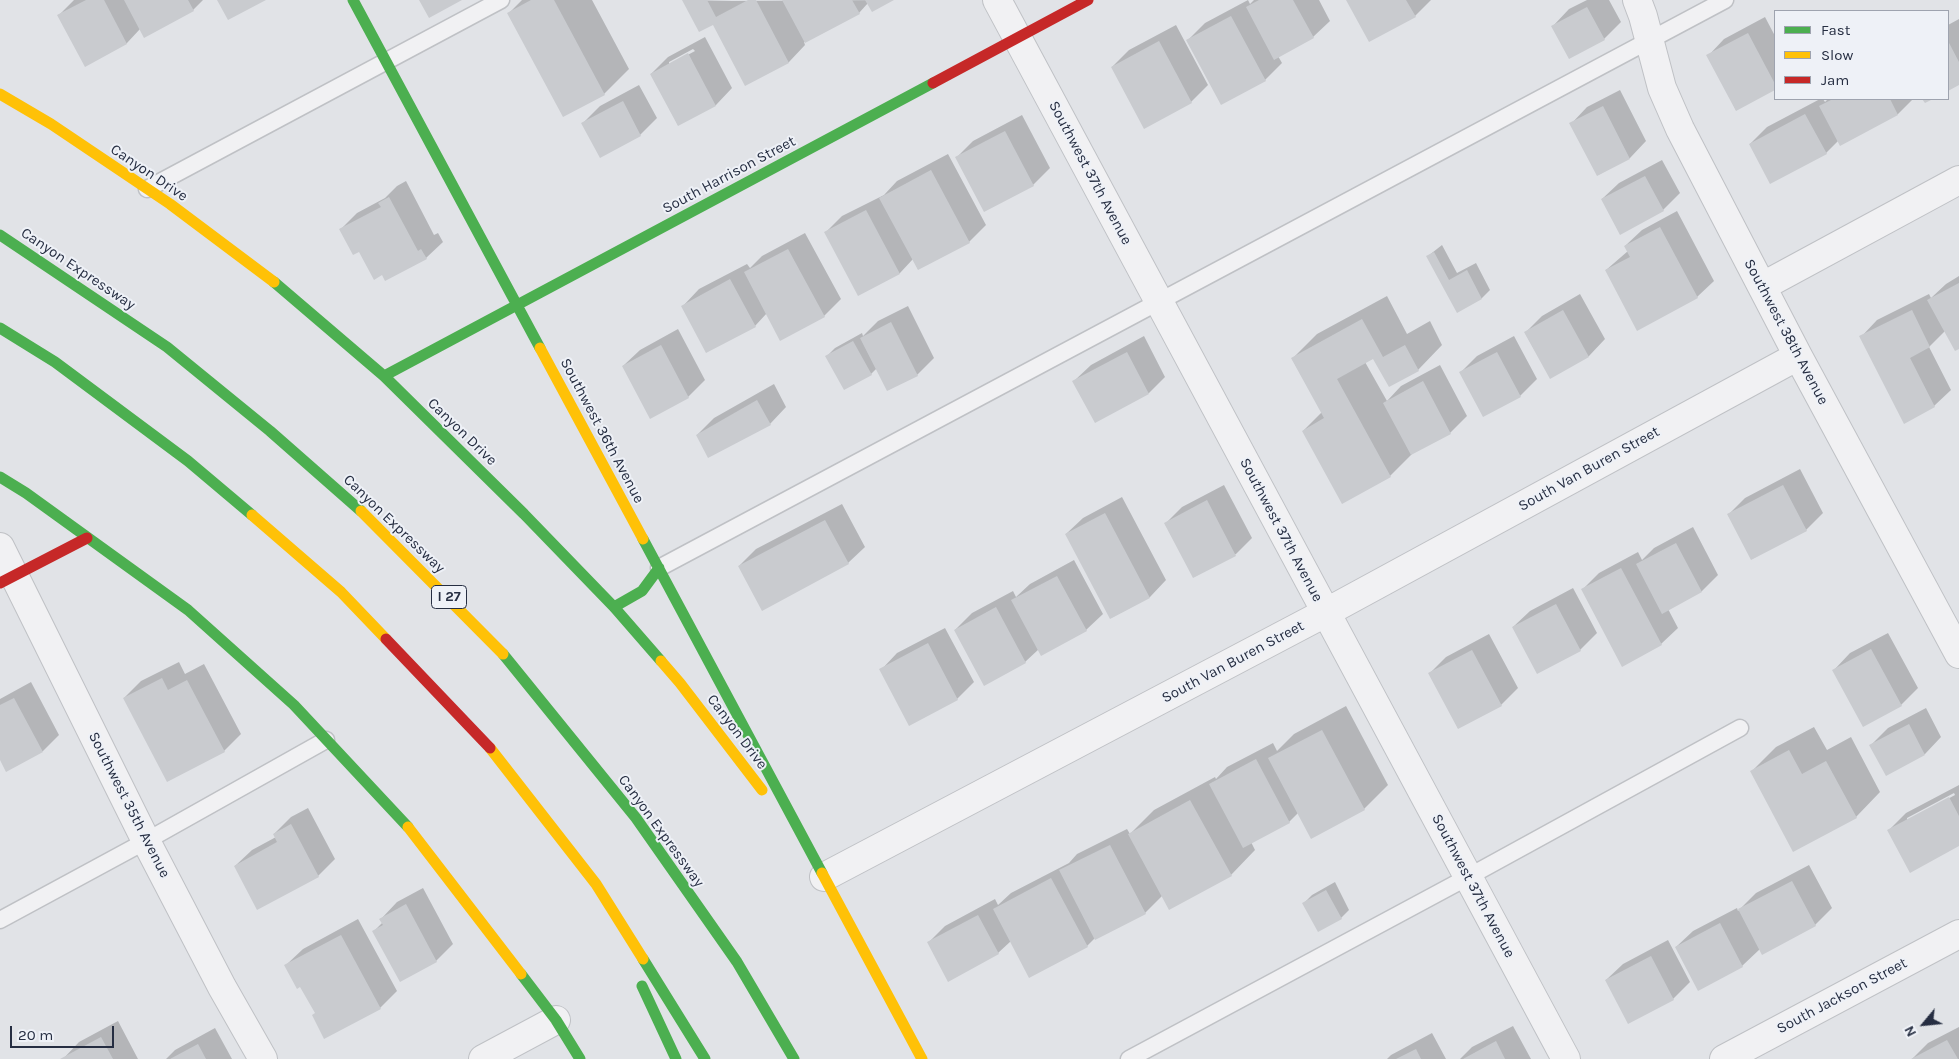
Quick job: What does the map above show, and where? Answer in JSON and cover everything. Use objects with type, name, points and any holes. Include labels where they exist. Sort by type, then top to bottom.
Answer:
[{"type":"main road","name":"Southwest 36th Avenue","points":[[353,0],[824,877]]},
{"type":"main road","name":"South Harrison Street","points":[[384,376],[1088,0]]},
{"type":"main road","name":"Canyon Drive","points":[[0,94],[51,124],[170,204],[281,288],[384,376],[524,514],[614,608],[680,682],[824,877]]},
{"type":"main road","name":"Canyon Expressway","points":[[0,235],[167,347],[270,431],[376,524],[496,645],[636,818],[737,962],[794,1059]]},
{"type":"main road","points":[[0,328],[55,362],[188,461],[341,592],[495,754],[596,884],[705,1059]]},
{"type":"main road","points":[[0,477],[26,493],[188,610],[294,705],[406,824],[556,1020],[580,1059]]},
{"type":"main road","points":[[7,580],[88,538]]},
{"type":"main road","points":[[614,608],[642,591],[659,568]]},
{"type":"main road","points":[[824,877],[922,1059]]},
{"type":"main road","points":[[596,884],[631,962]]},
{"type":"main road","points":[[737,962],[795,1037]]},
{"type":"main road","points":[[639,979],[676,1059]]},
{"type":"street","name":"Southwest 37th Avenue","points":[[996,0],[1566,1059]]},
{"type":"street","name":"Southwest 38th Avenue","points":[[1637,0],[1650,40],[1662,88],[1670,108],[1798,356],[1959,654]]},
{"type":"street","points":[[1763,286],[1959,180]]},
{"type":"street","name":"South Van Buren Street","points":[[824,877],[1325,613],[1798,356]]},
{"type":"street","name":"Southwest 35th Avenue","points":[[0,547],[7,580],[262,1059]]},
{"type":"street","name":"South Jackson Street","points":[[1724,1059],[1959,934]]},
{"type":"street","points":[[484,1059],[556,1020]]},
{"type":"lane","points":[[147,189],[501,0]]},
{"type":"lane","points":[[659,568],[1725,0]]},
{"type":"lane","points":[[1129,1059],[1740,728]]},
{"type":"lane","points":[[0,920],[326,740]]},
{"type":"building","points":[[86,0],[104,0],[127,44],[85,67],[57,15]]},
{"type":"building","points":[[124,0],[188,0],[194,11],[144,38]]},
{"type":"building","points":[[217,0],[266,0],[228,20]]},
{"type":"building","points":[[419,0],[462,0],[429,18]]},
{"type":"building","points":[[531,0],[554,0],[605,95],[563,117],[507,13]]},
{"type":"building","points":[[682,0],[707,0],[716,17],[748,0],[756,0],[789,63],[745,86],[713,25],[699,32]]},
{"type":"building","points":[[782,0],[852,0],[860,14],[805,43]]},
{"type":"building","points":[[865,0],[894,0],[872,12]]},
{"type":"building","points":[[1259,0],[1293,0],[1314,38],[1274,60],[1246,7]]},
{"type":"building","points":[[1346,0],[1406,0],[1416,17],[1369,42]]},
{"type":"building","points":[[1587,7],[1605,40],[1569,59],[1551,26]]},
{"type":"building","points":[[1231,16],[1266,81],[1221,105],[1186,40]]},
{"type":"building","points":[[1748,33],[1774,82],[1774,91],[1736,111],[1706,55]]},
{"type":"building","points":[[1159,41],[1192,103],[1144,129],[1111,67]]},
{"type":"building","points":[[1949,43],[1959,62],[1959,85],[1949,90]]},
{"type":"building","points":[[688,53],[716,106],[678,126],[650,74]]},
{"type":"building","points":[[1831,100],[1890,100],[1898,115],[1840,146],[1819,106]]},
{"type":"building","points":[[623,101],[641,136],[600,158],[581,123]]},
{"type":"building","points":[[1603,106],[1630,159],[1597,176],[1569,123]]},
{"type":"building","points":[[1805,114],[1827,154],[1770,184],[1749,144]]},
{"type":"building","points":[[1005,131],[1034,186],[984,212],[955,157]]},
{"type":"building","points":[[931,170],[970,243],[918,270],[879,198]]},
{"type":"building","points":[[1645,176],[1664,211],[1620,235],[1601,199]]},
{"type":"building","points":[[389,197],[418,251],[421,249],[427,259],[385,281],[382,275],[374,280],[359,252],[353,255],[339,229],[381,207],[378,203]]},
{"type":"building","points":[[866,210],[900,274],[858,296],[824,232]]},
{"type":"building","points":[[1660,227],[1698,298],[1637,331],[1605,270],[1630,257],[1624,246]]},
{"type":"building","points":[[788,249],[825,317],[780,341],[744,272]]},
{"type":"building","points":[[1434,252],[1449,280],[1467,270],[1482,299],[1457,313],[1426,256]]},
{"type":"building","points":[[730,279],[756,327],[706,353],[681,306]]},
{"type":"building","points":[[1959,283],[1959,349],[1955,351],[1927,300]]},
{"type":"building","points":[[1563,310],[1589,357],[1550,379],[1524,332]]},
{"type":"building","points":[[1912,310],[1930,347],[1910,358],[1935,407],[1904,424],[1859,336]]},
{"type":"building","points":[[1362,319],[1383,357],[1405,345],[1419,371],[1389,387],[1373,359],[1337,379],[1391,477],[1342,504],[1302,431],[1324,418],[1291,358]]},
{"type":"building","points":[[891,322],[918,376],[887,391],[860,338]]},
{"type":"building","points":[[853,341],[872,375],[844,390],[825,356]]},
{"type":"building","points":[[661,345],[689,398],[650,419],[622,366]]},
{"type":"building","points":[[1127,352],[1149,394],[1095,423],[1072,381]]},
{"type":"building","points":[[1497,352],[1521,397],[1483,417],[1459,372]]},
{"type":"building","points":[[1423,381],[1451,434],[1411,455],[1383,403]]},
{"type":"building","points":[[757,400],[771,425],[708,458],[696,435]]},
{"type":"building","points":[[1783,485],[1807,531],[1751,560],[1727,514]]},
{"type":"building","points":[[1207,500],[1236,556],[1193,578],[1164,523]]},
{"type":"building","points":[[1105,513],[1150,598],[1110,619],[1065,534]]},
{"type":"building","points":[[825,520],[849,564],[762,611],[738,566]]},
{"type":"building","points":[[1676,543],[1702,592],[1662,614],[1636,564]]},
{"type":"building","points":[[1621,568],[1662,645],[1622,667],[1581,589]]},
{"type":"building","points":[[1057,576],[1087,631],[1041,656],[1011,600]]},
{"type":"building","points":[[1556,604],[1581,651],[1537,674],[1512,627]]},
{"type":"building","points":[[996,607],[1026,663],[984,686],[954,630]]},
{"type":"building","points":[[928,643],[958,700],[909,726],[879,669]]},
{"type":"building","points":[[1871,649],[1902,706],[1863,727],[1832,670]]},
{"type":"building","points":[[1472,650],[1502,706],[1458,729],[1428,673]]},
{"type":"building","points":[[162,678],[168,690],[187,680],[225,752],[167,782],[123,698]]},
{"type":"building","points":[[14,698],[43,752],[6,772],[0,760],[0,705]]},
{"type":"building","points":[[1909,724],[1925,755],[1886,776],[1869,745]]},
{"type":"building","points":[[1322,730],[1365,810],[1311,839],[1268,758]]},
{"type":"building","points":[[1789,750],[1802,774],[1826,761],[1857,818],[1793,852],[1750,771]]},
{"type":"building","points":[[1256,759],[1290,823],[1243,848],[1209,784]]},
{"type":"building","points":[[1949,797],[1959,816],[1959,846],[1910,873],[1887,830]]},
{"type":"building","points":[[1190,800],[1232,876],[1169,910],[1128,834]]},
{"type":"building","points":[[291,824],[319,877],[257,910],[234,866],[277,842],[273,834]]},
{"type":"building","points":[[1110,845],[1146,914],[1095,940],[1059,870]]},
{"type":"building","points":[[1051,878],[1088,947],[1029,978],[993,909]]},
{"type":"building","points":[[1792,881],[1816,926],[1762,955],[1738,909]]},
{"type":"building","points":[[1326,890],[1342,919],[1318,932],[1302,903]]},
{"type":"building","points":[[406,904],[437,962],[400,982],[372,931],[383,925],[379,919]]},
{"type":"building","points":[[978,915],[999,954],[948,982],[927,942]]},
{"type":"building","points":[[1720,923],[1743,967],[1698,991],[1675,947]]},
{"type":"building","points":[[341,935],[381,1009],[324,1039],[312,1015],[315,1013],[300,987],[297,989],[284,965]]},
{"type":"building","points":[[1651,956],[1674,1000],[1628,1024],[1605,980]]},
{"type":"building","points":[[101,1037],[113,1059],[60,1059]]},
{"type":"building","points":[[1947,1040],[1958,1059],[1911,1059]]},
{"type":"building","points":[[1496,1041],[1505,1059],[1463,1059]]},
{"type":"building","points":[[198,1044],[206,1059],[170,1059]]},
{"type":"building","points":[[1416,1049],[1421,1059],[1396,1059]]},
{"type":"traffic: fast","points":[[353,0],[540,348]]},
{"type":"traffic: fast","points":[[384,376],[933,83]]},
{"type":"traffic: fast","points":[[0,235],[167,347],[270,431],[361,511]]},
{"type":"traffic: fast","points":[[274,282],[384,376],[524,514],[614,607],[661,661]]},
{"type":"traffic: fast","points":[[0,328],[55,362],[188,461],[252,515]]},
{"type":"traffic: fast","points":[[0,477],[26,493],[188,610],[294,705],[408,827]]},
{"type":"traffic: fast","points":[[643,539],[822,873]]},
{"type":"traffic: fast","points":[[614,607],[642,591],[659,568]]},
{"type":"traffic: fast","points":[[503,654],[636,818],[737,962],[794,1059]]},
{"type":"traffic: fast","points":[[643,959],[705,1059]]},
{"type":"traffic: fast","points":[[521,974],[556,1020],[580,1059]]},
{"type":"traffic: fast","points":[[642,986],[676,1059]]},
{"type":"traffic: slow","points":[[0,94],[51,124],[170,204],[274,282]]},
{"type":"traffic: slow","points":[[540,348],[643,539]]},
{"type":"traffic: slow","points":[[361,511],[503,654]]},
{"type":"traffic: slow","points":[[252,515],[341,592],[386,639]]},
{"type":"traffic: slow","points":[[661,661],[762,790]]},
{"type":"traffic: slow","points":[[490,748],[596,884],[643,959]]},
{"type":"traffic: slow","points":[[408,827],[521,974]]},
{"type":"traffic: slow","points":[[822,873],[922,1059]]},
{"type":"traffic: jam","points":[[933,83],[1088,0]]},
{"type":"traffic: jam","points":[[0,583],[87,538]]},
{"type":"traffic: jam","points":[[386,639],[490,748]]}]
